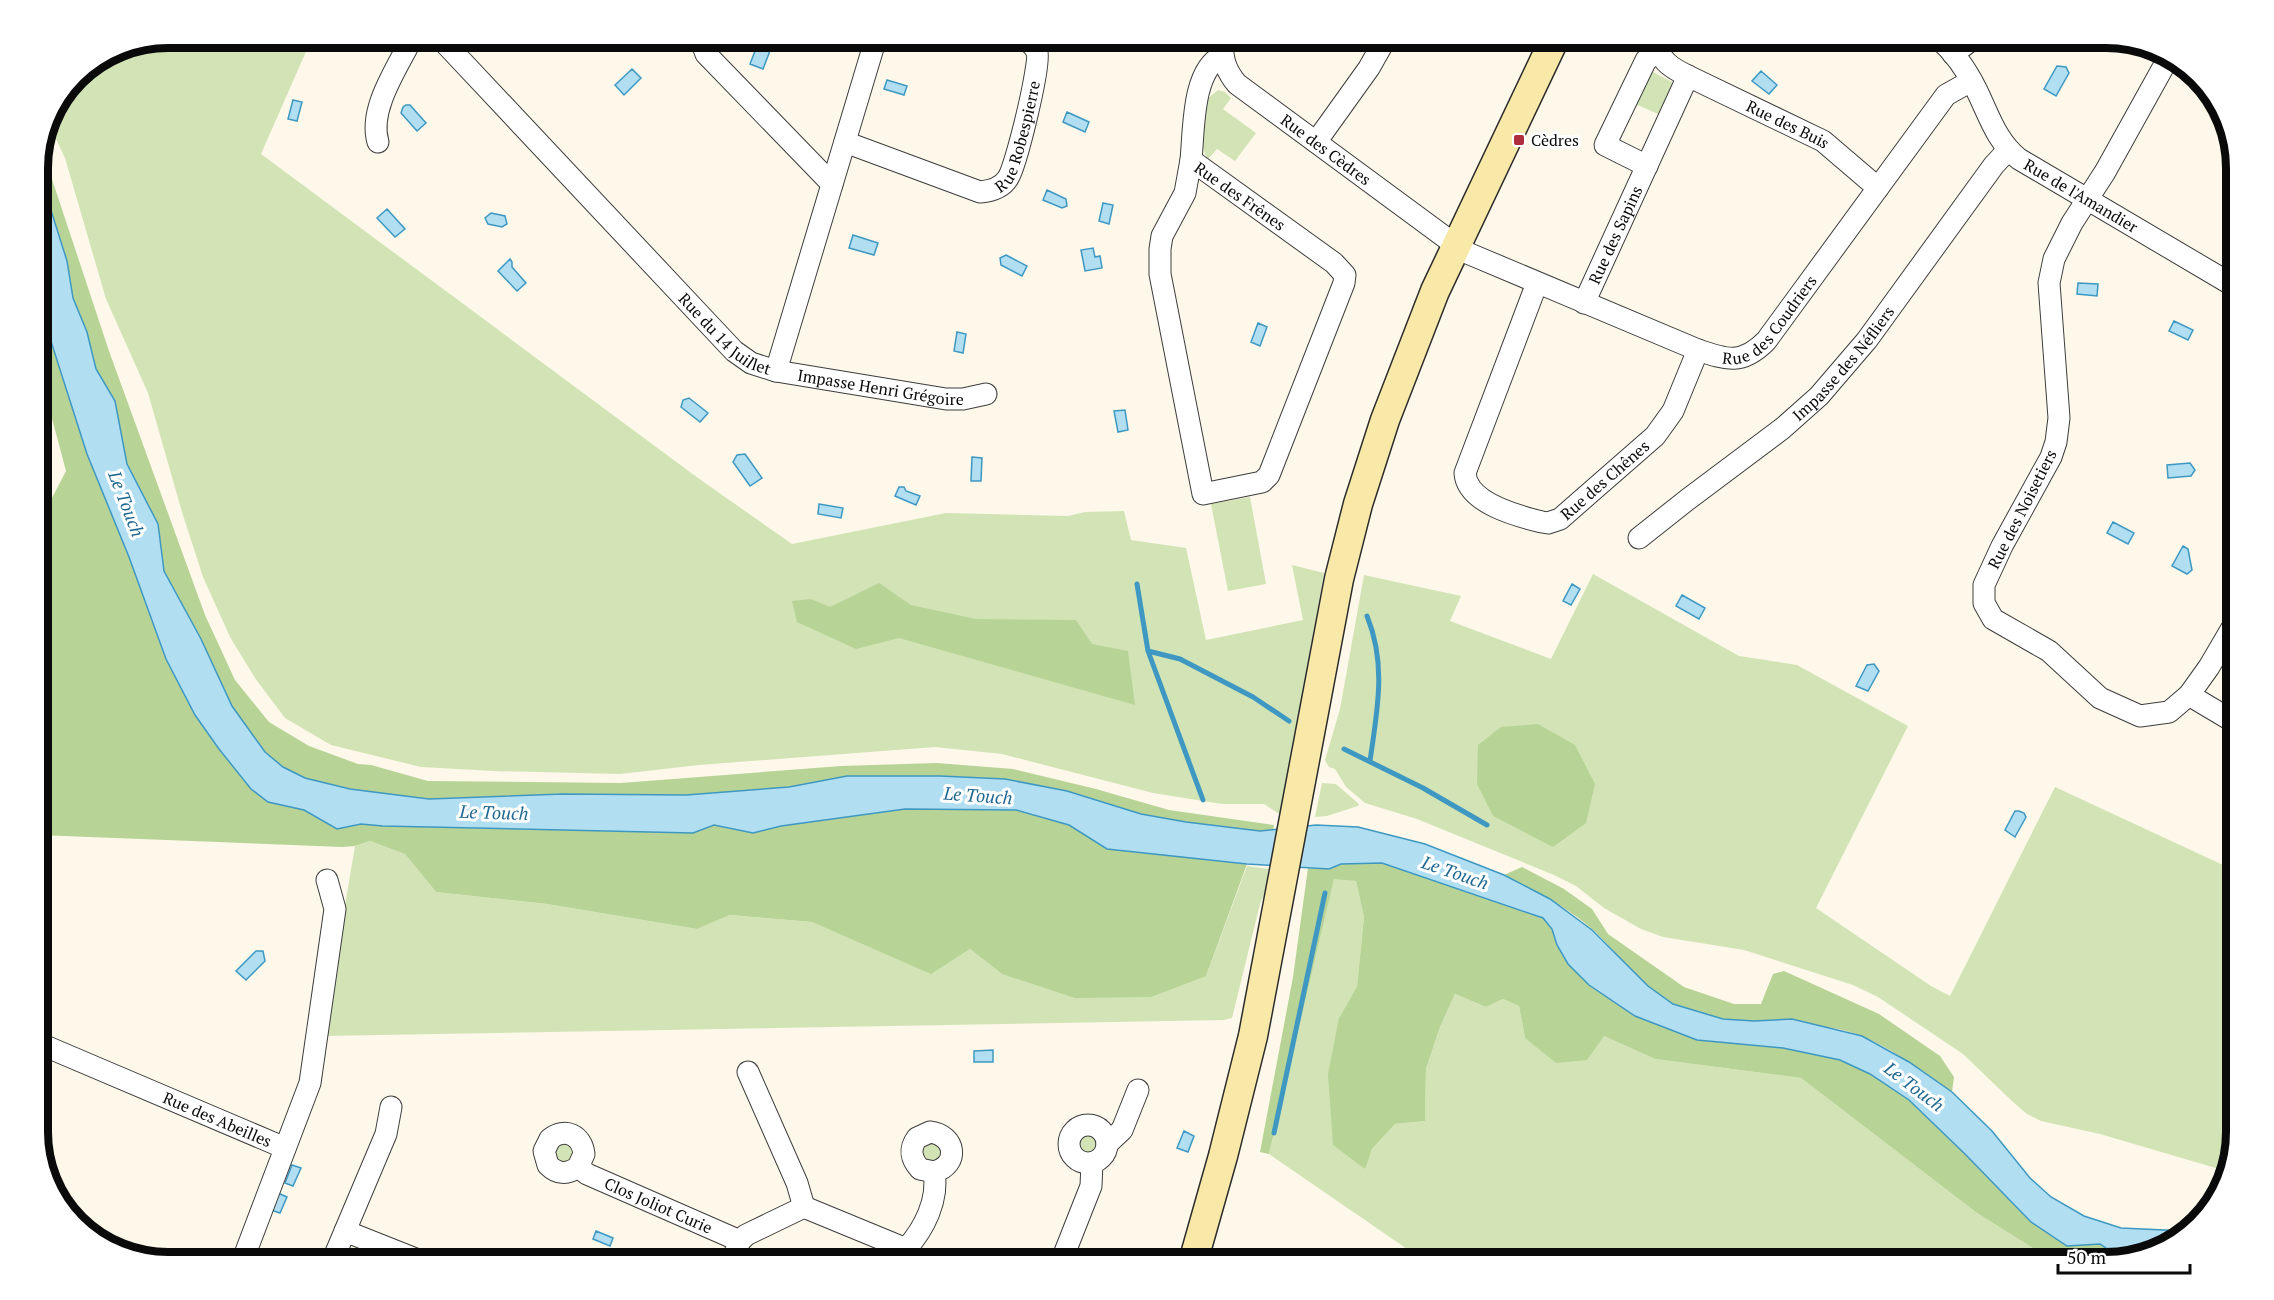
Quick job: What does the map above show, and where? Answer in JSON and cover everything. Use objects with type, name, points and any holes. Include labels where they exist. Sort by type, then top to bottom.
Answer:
[{"type":"main road","points":[[1197,1252],[1250,1046],[1339,579],[1359,504],[1407,361],[1435,291],[1550,48]]},
{"type":"street","points":[[378,142],[376,134],[378,109],[407,48]]},
{"type":"street","name":"Rue du 14 Juillet","points":[[449,48],[734,351],[751,363],[776,371],[873,48]]},
{"type":"street","points":[[704,48],[706,54],[832,184]]},
{"type":"street","name":"Rue Robespierre","points":[[845,142],[980,192],[1002,185],[1011,171],[1022,131],[1038,59],[1034,48]]},
{"type":"street","points":[[1191,160],[1199,88],[1222,48]]},
{"type":"street","name":"Rue des Cèdres","points":[[1223,48],[1226,68],[1237,84],[1456,246]]},
{"type":"street","points":[[1316,142],[1369,68],[1380,48]]},
{"type":"street","name":"Rue des Sapins","points":[[1647,166],[1605,146],[1646,60],[1655,48]]},
{"type":"street","name":"Rue des Sapins","points":[[1584,303],[1688,76],[1669,66],[1660,48]]},
{"type":"street","points":[[1946,48],[1962,68]]},
{"type":"street","name":"Rue des Coudriers","points":[[1456,246],[1537,283],[1698,350],[1738,359],[1759,348],[1946,95],[1962,68],[1970,48]]},
{"type":"street","name":"Rue des Noisetiers","points":[[2165,64],[2105,172],[2072,223],[2054,259],[2049,283],[2059,418],[2056,442],[2051,457],[2002,546],[1984,585],[1984,603],[1993,619],[2049,651],[2067,665],[2100,698],[2140,716],[2169,712],[2189,695]]},
{"type":"street","name":"Rue de l'Amandier","points":[[1962,68],[1996,134],[2008,150],[2019,159],[2226,281]]},
{"type":"street","name":"Rue des Buis","points":[[1688,76],[1823,141],[1878,188]]},
{"type":"street","name":"Impasse des Néfliers","points":[[1639,538],[1784,429],[1819,396],[1867,340],[1994,165],[2008,150]]},
{"type":"street","name":"Rue des Frênes","points":[[1191,160],[1334,263],[1343,271],[1345,278],[1267,478],[1259,483],[1203,494],[1159,260],[1162,236],[1185,193],[1191,160]]},
{"type":"street","name":"Rue des Chênes","points":[[1537,283],[1465,473],[1468,486],[1483,501],[1542,522],[1553,522],[1560,519],[1655,436],[1666,423],[1698,350]]},
{"type":"street","name":"Impasse Henri Grégoire","points":[[776,371],[946,399],[963,399],[986,394]]},
{"type":"street","points":[[2226,638],[2189,695],[2226,717]]},
{"type":"street","points":[[285,1148],[310,1083],[322,1007],[335,909],[327,880]]},
{"type":"street","name":"Rue des Abeilles","points":[[48,1047],[285,1148],[246,1252]]},
{"type":"street","points":[[748,1072],[797,1183],[804,1208]]},
{"type":"street","points":[[1107,1144],[1122,1130],[1138,1090]]},
{"type":"street","points":[[336,1252],[386,1134],[391,1107]]},
{"type":"street","points":[[1083,1126],[1092,1126],[1100,1130],[1107,1144],[1100,1159],[1092,1163],[1083,1163],[1076,1159],[1069,1144],[1076,1129],[1083,1126]]},
{"type":"street","points":[[1065,1252],[1091,1186],[1092,1163]]},
{"type":"street","name":"Clos Joliot Curie","points":[[578,1167],[598,1180],[740,1240]]},
{"type":"street","points":[[908,1252],[922,1230],[935,1195],[934,1172]]},
{"type":"street","points":[[735,1252],[740,1240],[757,1228],[804,1208],[897,1252]]},
{"type":"street","points":[[345,1231],[396,1252]]},
{"type":"green space","points":[[168,48],[308,48],[261,154],[698,478],[792,544],[946,513],[1068,516],[1085,512],[1124,511],[1131,540],[1186,548],[1206,640],[1303,620],[1292,565],[1324,573],[1281,815],[1264,804],[1222,804],[1153,793],[1002,754],[935,747],[699,765],[620,774],[421,767],[331,745],[285,718],[255,678],[230,637],[203,577],[148,393],[106,299],[65,158],[53,133],[64,108],[83,83],[108,64],[122,57],[145,50]]},
{"type":"green space","points":[[1649,70],[1672,82],[1673,86],[1660,115],[1631,102]]},
{"type":"green space","points":[[1218,90],[1225,92],[1231,98],[1223,109],[1256,133],[1235,161],[1217,149],[1208,159],[1203,148],[1203,117],[1206,104]]},
{"type":"green space","points":[[48,167],[109,351],[205,615],[235,680],[269,722],[309,746],[358,764],[371,765],[428,781],[621,783],[841,766],[937,763],[1013,769],[1169,810],[1274,825],[1273,830],[1260,831],[1141,814],[1067,791],[1005,779],[847,776],[789,787],[685,795],[563,794],[429,799],[350,789],[305,778],[283,767],[265,752],[232,706],[201,639],[164,571],[158,524],[127,464],[115,401],[96,369],[87,332],[73,298],[67,261],[49,204]]},
{"type":"green space","points":[[48,332],[87,454],[129,557],[166,659],[195,715],[219,749],[268,802],[304,810],[337,829],[361,824],[693,833],[714,825],[753,833],[781,826],[905,809],[1016,810],[1069,825],[1107,849],[1247,864],[1206,976],[1151,997],[1075,998],[1002,974],[970,949],[931,974],[812,922],[730,915],[697,929],[547,904],[436,892],[405,854],[370,841],[342,847],[48,835],[48,506],[66,471],[48,404]]},
{"type":"green space","points":[[1250,497],[1266,584],[1228,591],[1211,504]]},
{"type":"green space","points":[[1593,574],[1739,656],[1797,665],[1908,726],[1816,908],[1931,986],[1950,996],[2055,787],[2226,866],[2226,1132],[2220,1169],[2100,1134],[2041,1121],[2027,1114],[2013,1102],[1963,1054],[1878,997],[1853,985],[1744,950],[1663,937],[1641,929],[1604,908],[1576,886],[1554,875],[1417,819],[1365,803],[1346,787],[1335,769],[1329,767],[1325,760],[1340,709],[1364,575],[1461,596],[1450,621],[1551,659]]},
{"type":"green space","points":[[879,583],[911,605],[976,619],[1076,620],[1092,644],[1128,651],[1135,705],[899,638],[856,649],[797,622],[792,601],[811,599],[830,607]]},
{"type":"green space","points":[[1538,724],[1575,745],[1595,784],[1586,823],[1553,847],[1493,816],[1477,784],[1478,745],[1501,727]]},
{"type":"green space","points":[[1322,783],[1336,784],[1359,804],[1358,806],[1327,816],[1315,817]]},
{"type":"green space","points":[[370,841],[405,854],[436,892],[547,904],[697,929],[730,915],[812,922],[931,973],[970,949],[1002,974],[1206,976],[1247,866],[1269,869],[1266,889],[1260,904],[1232,1018],[1224,1020],[323,1036],[355,846]]},
{"type":"green space","points":[[1382,863],[1544,918],[1552,929],[1557,945],[1589,985],[1635,1016],[1697,1040],[1783,1048],[1840,1060],[1870,1074],[1909,1100],[2031,1222],[2067,1246],[2100,1244],[2111,1252],[2039,1252],[1977,1213],[1801,1078],[1655,1059],[1604,1036],[1587,1060],[1556,1063],[1525,1038],[1519,1006],[1503,999],[1486,1007],[1455,994],[1440,1027],[1426,1069],[1425,1121],[1395,1124],[1372,1149],[1365,1169],[1333,1145],[1328,1074],[1339,1018],[1357,986],[1364,917],[1356,881],[1334,879],[1269,1154],[1260,1152],[1293,977],[1308,868],[1329,869],[1341,864]]},
{"type":"green space","points":[[1522,867],[1564,889],[1592,909],[1608,934],[1684,987],[1734,1004],[1761,1004],[1773,974],[1784,971],[1879,1014],[1940,1056],[1954,1077],[1952,1092],[1883,1046],[1853,1033],[1818,1026],[1712,1017],[1673,1004],[1650,989],[1603,939],[1583,922],[1550,900],[1504,875]]},
{"type":"green space","points":[[1334,878],[1356,881],[1364,917],[1357,986],[1339,1018],[1364,1169],[1372,1149],[1395,1124],[1425,1121],[1426,1069],[1440,1027],[1455,994],[1486,1007],[1503,999],[1519,1006],[1525,1038],[1604,1036],[1655,1059],[1801,1078],[1977,1213],[2039,1252],[1411,1252],[1269,1154]]},
{"type":"green space","points":[[1088,1133],[1096,1136],[1099,1144],[1096,1152],[1088,1155],[1080,1152],[1077,1144],[1080,1136]]},
{"type":"green space","points":[[560,1139],[576,1146],[574,1163],[556,1164],[552,1148]]},
{"type":"green space","points":[[927,1139],[943,1145],[941,1163],[923,1164],[919,1147]]},
{"type":"water","points":[[756,48],[771,48],[763,69],[750,64]]},
{"type":"water","points":[[2057,66],[2066,67],[2069,73],[2056,96],[2044,89]]},
{"type":"water","points":[[632,69],[641,78],[624,95],[615,85]]},
{"type":"water","points":[[1761,71],[1777,85],[1769,94],[1752,81]]},
{"type":"water","points":[[887,80],[907,86],[904,95],[884,89]]},
{"type":"water","points":[[293,100],[302,102],[297,121],[288,119]]},
{"type":"water","points":[[406,105],[410,105],[426,123],[417,131],[401,113]]},
{"type":"water","points":[[1067,112],[1089,122],[1085,132],[1063,122]]},
{"type":"water","points":[[1047,190],[1066,199],[1067,206],[1062,208],[1043,200]]},
{"type":"water","name":"Le Touch","points":[[48,202],[67,261],[73,298],[87,332],[96,369],[115,401],[127,464],[158,524],[164,571],[201,639],[232,706],[265,752],[283,767],[305,778],[350,789],[429,799],[563,794],[686,795],[789,787],[847,776],[1005,779],[1067,791],[1141,814],[1186,822],[1260,831],[1316,825],[1358,827],[1425,844],[1504,875],[1550,899],[1592,930],[1648,986],[1673,1004],[1723,1019],[1754,1021],[1792,1019],[1862,1036],[1909,1062],[1952,1092],[1992,1131],[2030,1178],[2051,1197],[2084,1216],[2121,1228],[2174,1230],[2152,1243],[2121,1251],[2111,1252],[2100,1244],[2067,1246],[2031,1222],[1909,1100],[1870,1074],[1840,1060],[1783,1048],[1697,1040],[1635,1016],[1589,985],[1568,964],[1557,945],[1552,929],[1543,918],[1382,863],[1341,864],[1329,869],[1247,864],[1107,849],[1069,825],[1016,810],[905,809],[781,826],[753,833],[714,825],[693,833],[361,824],[337,829],[304,810],[268,802],[251,789],[219,749],[195,715],[166,659],[129,557],[87,454],[48,332]]},
{"type":"water","points":[[1103,203],[1113,205],[1109,224],[1099,221]]},
{"type":"water","points":[[387,209],[405,229],[395,237],[377,218]]},
{"type":"water","points":[[491,213],[505,216],[507,224],[502,227],[488,224],[485,218]]},
{"type":"water","points":[[853,235],[878,243],[874,255],[849,248]]},
{"type":"water","points":[[1093,248],[1095,257],[1100,256],[1102,268],[1085,271],[1081,250]]},
{"type":"water","points":[[1006,255],[1027,266],[1022,276],[1001,265],[1000,258]]},
{"type":"water","points":[[510,259],[512,267],[526,283],[517,291],[498,271]]},
{"type":"water","points":[[2078,283],[2098,284],[2097,296],[2077,294]]},
{"type":"water","points":[[2174,321],[2193,330],[2188,340],[2169,331]]},
{"type":"water","points":[[1258,323],[1267,327],[1260,346],[1251,342]]},
{"type":"water","points":[[957,332],[966,334],[963,353],[954,351]]},
{"type":"water","points":[[689,398],[708,413],[700,422],[681,407],[683,400]]},
{"type":"water","points":[[1125,410],[1128,430],[1118,432],[1114,411]]},
{"type":"water","points":[[745,454],[762,478],[750,486],[733,462],[737,455]]},
{"type":"water","points":[[972,457],[982,458],[981,481],[971,481]]},
{"type":"water","points":[[2190,463],[2195,470],[2191,476],[2168,478],[2167,465]]},
{"type":"water","points":[[899,487],[904,487],[906,491],[920,496],[916,505],[895,496]]},
{"type":"water","points":[[819,504],[843,508],[841,518],[818,514]]},
{"type":"water","points":[[2113,522],[2134,533],[2128,544],[2107,533]]},
{"type":"water","points":[[2183,546],[2188,549],[2192,570],[2187,574],[2172,566]]},
{"type":"water","points":[[1572,584],[1580,589],[1571,605],[1563,601]]},
{"type":"water","points":[[1682,595],[1705,608],[1699,619],[1676,606]]},
{"type":"water","points":[[1874,664],[1879,671],[1868,691],[1856,686],[1867,665]]},
{"type":"water","points":[[2015,811],[2024,813],[2026,817],[2015,837],[2005,830]]},
{"type":"water","points":[[256,951],[263,951],[265,961],[246,980],[236,971]]},
{"type":"water","points":[[993,1050],[993,1062],[974,1062],[974,1051]]},
{"type":"water","points":[[1184,1131],[1194,1136],[1188,1152],[1177,1148]]},
{"type":"water","points":[[292,1165],[301,1168],[293,1186],[285,1183]]},
{"type":"water","points":[[278,1193],[287,1197],[280,1213],[271,1210]]},
{"type":"water","points":[[596,1231],[613,1238],[610,1246],[593,1239]]},
{"type":"waterway","points":[[1137,584],[1148,651],[1203,800]]},
{"type":"waterway","points":[[1367,616],[1373,634],[1379,670],[1370,761]]},
{"type":"waterway","points":[[1148,651],[1180,659],[1253,697],[1289,721]]},
{"type":"waterway","points":[[1344,749],[1423,788],[1487,825]]},
{"type":"waterway","points":[[1274,1133],[1325,893]]},
{"type":"place","name":"Cèdres","points":[[1519,140]]}]
